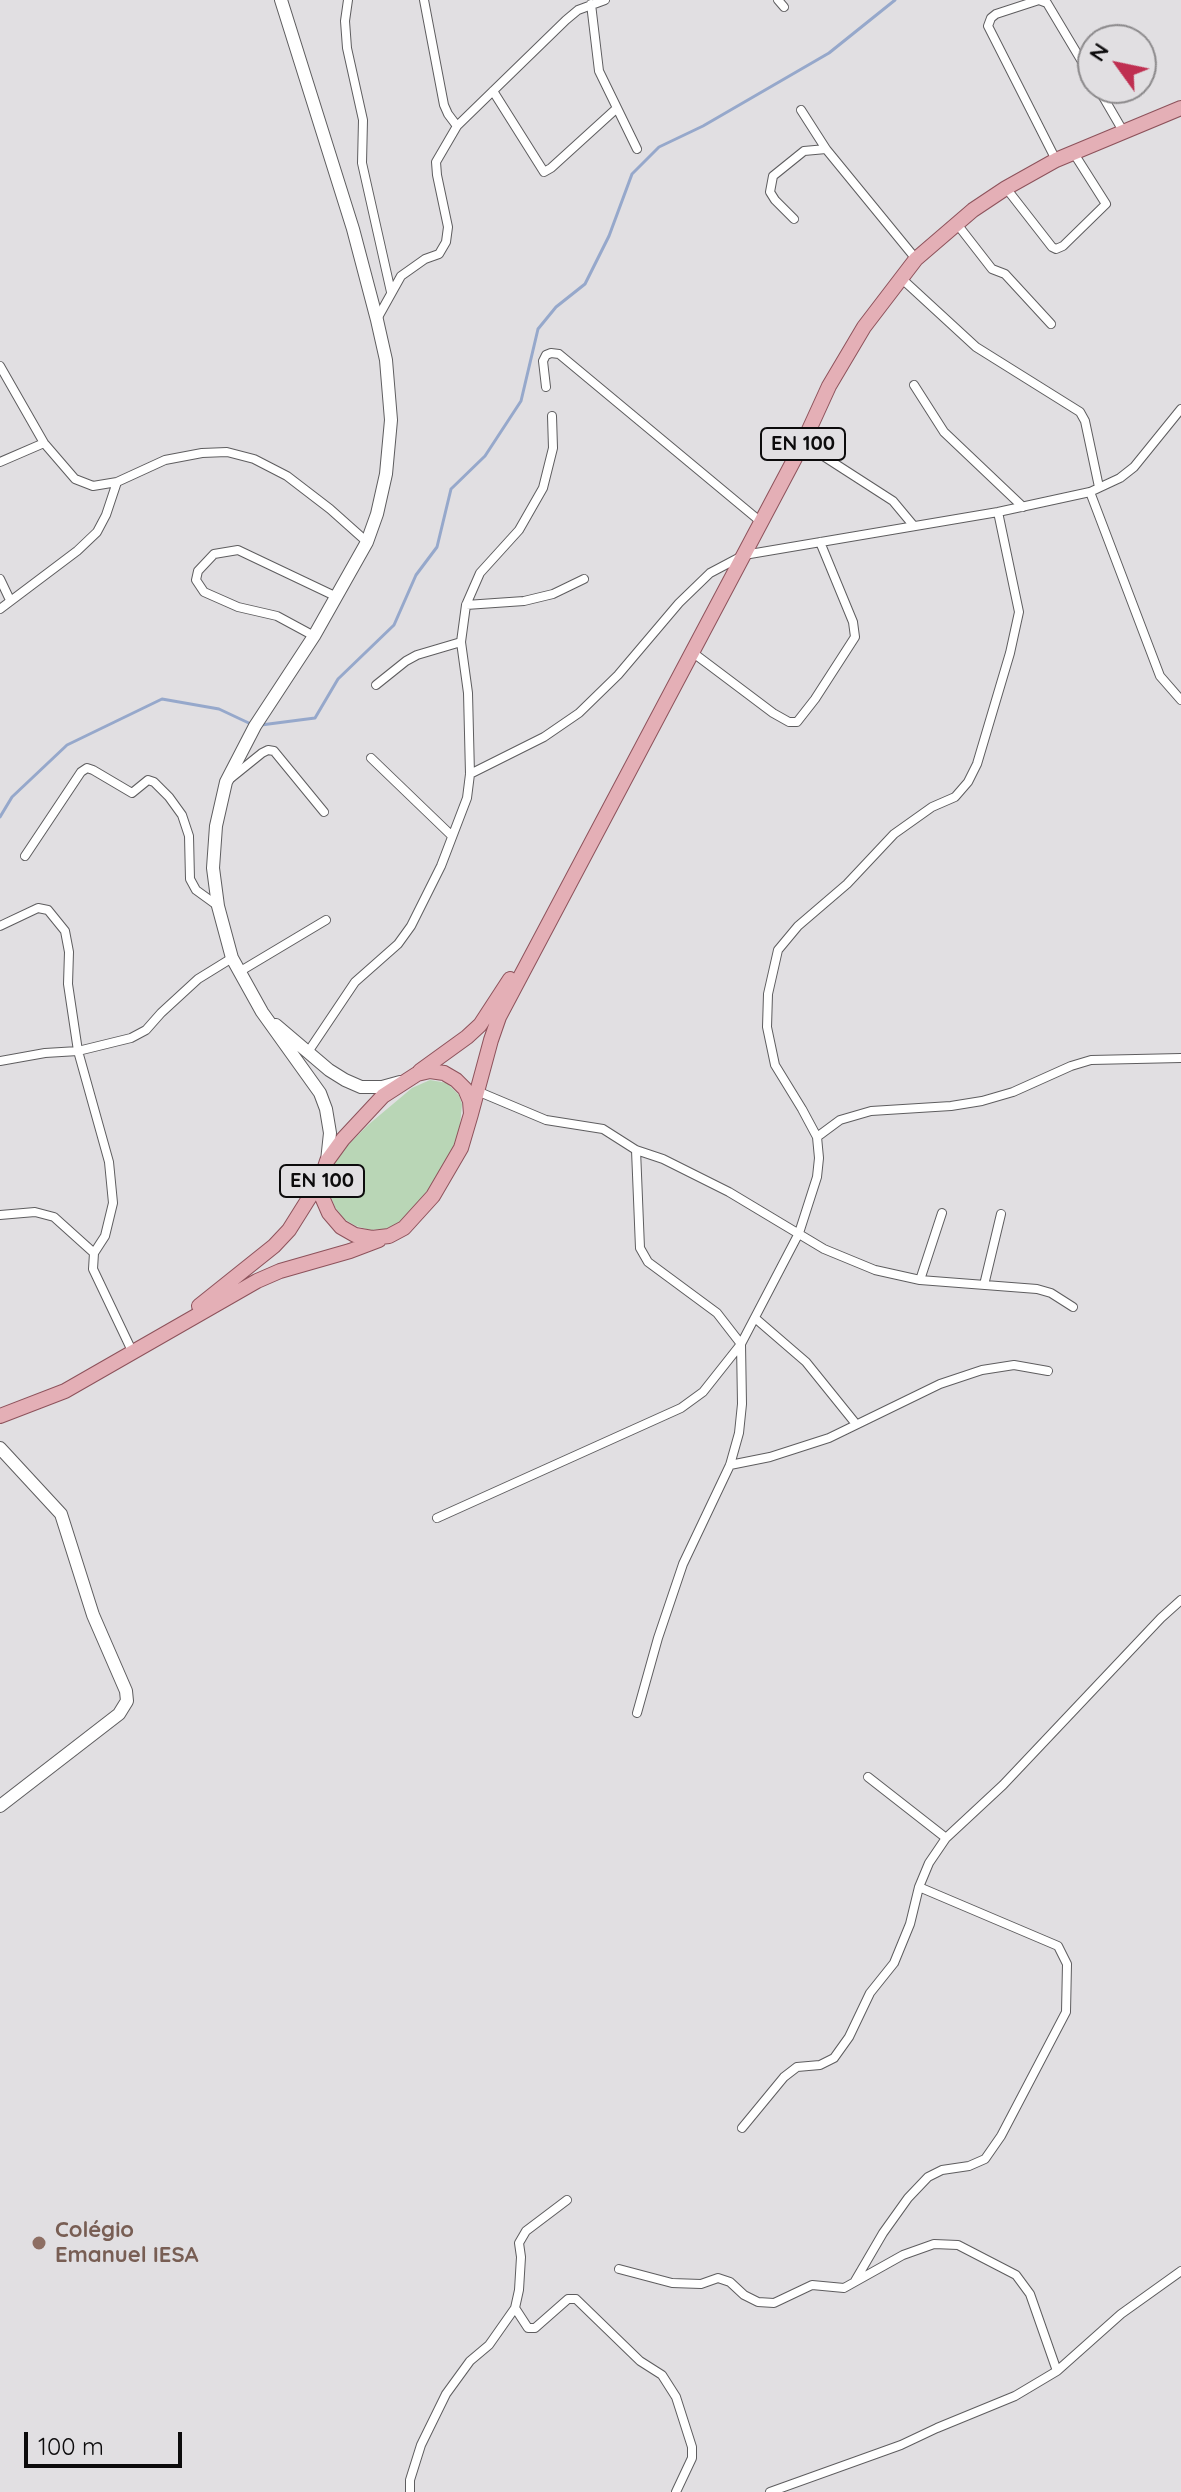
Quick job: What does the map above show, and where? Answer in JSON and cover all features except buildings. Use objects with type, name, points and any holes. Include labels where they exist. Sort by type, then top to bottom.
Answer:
[{"type":"main road","name":"EN 100","points":[[0,1416],[65,1391],[280,1271],[389,1236],[404,1228],[433,1196],[461,1148],[499,1017],[864,327],[916,259],[1006,188],[1073,152],[1181,108]]},
{"type":"main road","name":"EN 100","points":[[172,1330],[274,1246],[296,1220],[321,1179],[327,1161],[383,1096],[444,1056],[480,1025],[556,908]]},
{"type":"main road","points":[[411,1077],[430,1071],[444,1073],[456,1080],[465,1089],[471,1114]]},
{"type":"main road","name":"EN 100","points":[[321,1179],[322,1197],[329,1213],[341,1227],[355,1235],[372,1238],[389,1236]]},
{"type":"street","points":[[281,0],[353,229],[377,320],[386,360],[391,420],[386,474],[367,542],[314,636],[255,726],[226,782],[216,826],[214,854],[218,906],[232,958],[262,1012],[320,1093],[330,1133],[327,1161]]},
{"type":"street","points":[[348,0],[345,21],[347,48],[363,120],[362,163],[391,292]]},
{"type":"street","points":[[424,0],[444,105],[457,126]]},
{"type":"street","points":[[377,320],[401,276],[425,259],[439,254],[446,242],[448,227],[436,162],[457,126],[566,20],[578,10],[605,0]]},
{"type":"street","points":[[1056,160],[988,26],[996,14],[1039,0],[1047,3],[1077,53]]},
{"type":"street","points":[[591,4],[599,71],[637,149]]},
{"type":"street","points":[[493,91],[544,172],[617,108]]},
{"type":"street","points":[[1107,104],[1123,131]]},
{"type":"street","points":[[801,110],[826,149],[916,259]]},
{"type":"street","points":[[794,219],[770,192],[773,176],[804,151],[826,149]]},
{"type":"street","points":[[1006,188],[1052,247],[1063,246],[1106,204],[1073,152]]},
{"type":"street","points":[[957,224],[992,269],[1005,274],[1051,324]]},
{"type":"street","points":[[901,278],[976,347],[1080,412],[1085,421],[1099,487]]},
{"type":"street","points":[[546,387],[543,361],[546,355],[559,354],[761,522]]},
{"type":"street","points":[[0,366],[44,443],[75,479],[93,486],[117,482],[165,460],[227,452],[254,459],[287,476],[367,542]]},
{"type":"street","points":[[914,385],[944,432],[1023,507]]},
{"type":"street","points":[[470,774],[544,737],[579,713],[618,675],[679,603],[710,573],[744,555],[998,512],[1090,492],[1120,478],[1134,467],[1181,409]]},
{"type":"street","points":[[308,1052],[355,982],[398,944],[411,926],[441,866],[467,798],[470,774],[468,693],[461,642],[466,605],[480,573],[519,530],[543,488],[553,448],[552,416]]},
{"type":"street","points":[[0,462],[44,443]]},
{"type":"street","points":[[803,443],[893,501],[913,525]]},
{"type":"street","points":[[0,609],[77,551],[97,532],[117,482]]},
{"type":"street","points":[[1090,492],[1160,676],[1181,700]]},
{"type":"street","points":[[437,1518],[681,1408],[703,1392],[741,1344],[799,1233],[817,1177],[819,1158],[817,1137],[775,1065],[772,1053],[767,1027],[768,994],[778,950],[798,926],[847,884],[894,834],[932,807],[955,797],[973,773],[1010,653],[1019,612],[998,512]]},
{"type":"street","points":[[692,652],[773,713],[789,722],[797,722],[855,637],[853,622],[820,542]]},
{"type":"street","points":[[314,636],[277,616],[238,607],[204,592],[196,580],[198,571],[214,554],[238,550],[337,597]]},
{"type":"street","points":[[0,579],[10,600]]},
{"type":"street","points":[[466,605],[524,601],[553,594],[584,579]]},
{"type":"street","points":[[376,685],[417,655],[461,642]]},
{"type":"street","points":[[226,782],[262,753],[274,751],[324,812]]},
{"type":"street","points":[[371,758],[451,835]]},
{"type":"street","points":[[25,856],[81,772],[87,768],[132,793],[148,780],[169,797],[182,815],[189,836],[190,879],[196,890],[218,906]]},
{"type":"street","points":[[0,926],[38,908],[48,910],[65,931],[69,952],[68,984],[78,1051],[109,1162],[113,1203],[105,1236],[94,1253],[93,1269],[133,1353]]},
{"type":"street","points":[[239,972],[326,920]]},
{"type":"street","points":[[0,1061],[78,1051],[131,1038],[146,1030],[198,979],[232,958]]},
{"type":"street","points":[[262,1012],[308,1052],[345,1080],[361,1087],[382,1087],[411,1077]]},
{"type":"street","points":[[817,1137],[840,1120],[871,1111],[982,1101],[1013,1092],[1091,1060],[1181,1058]]},
{"type":"street","points":[[476,1091],[546,1120],[603,1129],[636,1150],[663,1159],[729,1192],[824,1249],[875,1270],[920,1280],[1037,1289],[1051,1293],[1073,1307]]},
{"type":"street","points":[[636,1150],[640,1248],[648,1262],[717,1313],[741,1344],[742,1404],[739,1433],[730,1465],[683,1564],[637,1713]]},
{"type":"street","points":[[0,1215],[35,1212],[54,1217],[94,1253]]},
{"type":"street","points":[[920,1280],[942,1213]]},
{"type":"street","points":[[984,1285],[1001,1214]]},
{"type":"street","points":[[755,1318],[806,1362],[856,1424]]},
{"type":"street","points":[[730,1465],[770,1457],[829,1438],[940,1384],[982,1370],[1014,1365],[1048,1371]]},
{"type":"street","points":[[0,1448],[61,1514],[93,1615],[126,1691],[127,1701],[119,1714],[0,1806]]},
{"type":"street","points":[[742,2128],[784,2077],[797,2067],[820,2065],[834,2058],[849,2037],[870,1993],[894,1963],[910,1924],[919,1887],[929,1863],[946,1838],[1003,1785],[1181,1600]]},
{"type":"street","points":[[868,1777],[946,1838]]},
{"type":"street","points":[[855,2281],[883,2233],[908,2198],[928,2177],[942,2170],[969,2166],[985,2159],[1001,2136],[1066,2012],[1067,1964],[1058,1946],[919,1887]]},
{"type":"street","points":[[410,2492],[410,2480],[421,2445],[446,2394],[470,2361],[489,2345],[515,2308],[519,2290],[519,2243],[526,2231],[567,2200]]},
{"type":"street","points":[[619,2269],[672,2283],[701,2284],[718,2278],[730,2282],[744,2295],[758,2302],[774,2303],[812,2285],[844,2288],[903,2255],[934,2244],[958,2245],[1016,2275],[1030,2294],[1057,2371]]},
{"type":"street","points":[[770,2492],[901,2445],[1015,2396],[1057,2371],[1121,2314],[1181,2271]]},
{"type":"street","points":[[515,2308],[528,2328],[535,2328],[568,2299],[576,2299],[640,2361],[662,2375],[676,2397],[692,2447],[692,2458],[676,2492]]},
{"type":"green space","points":[[430,1080],[447,1083],[459,1095],[462,1104],[455,1144],[436,1179],[410,1214],[398,1224],[370,1230],[356,1226],[344,1219],[330,1194],[329,1179],[333,1165],[368,1125],[412,1088]]},
{"type":"waterway","points":[[261,725],[315,718],[338,679],[394,625],[416,575],[437,547],[451,489],[485,456],[521,401],[538,329],[556,307],[585,284],[609,236],[632,174],[659,147],[703,126],[829,53],[895,0]]},
{"type":"waterway","points":[[0,817],[12,797],[67,745],[162,699],[219,709],[253,725]]},
{"type":"place","name":"Colégio Emanuel IESA","points":[[39,2243]]}]
